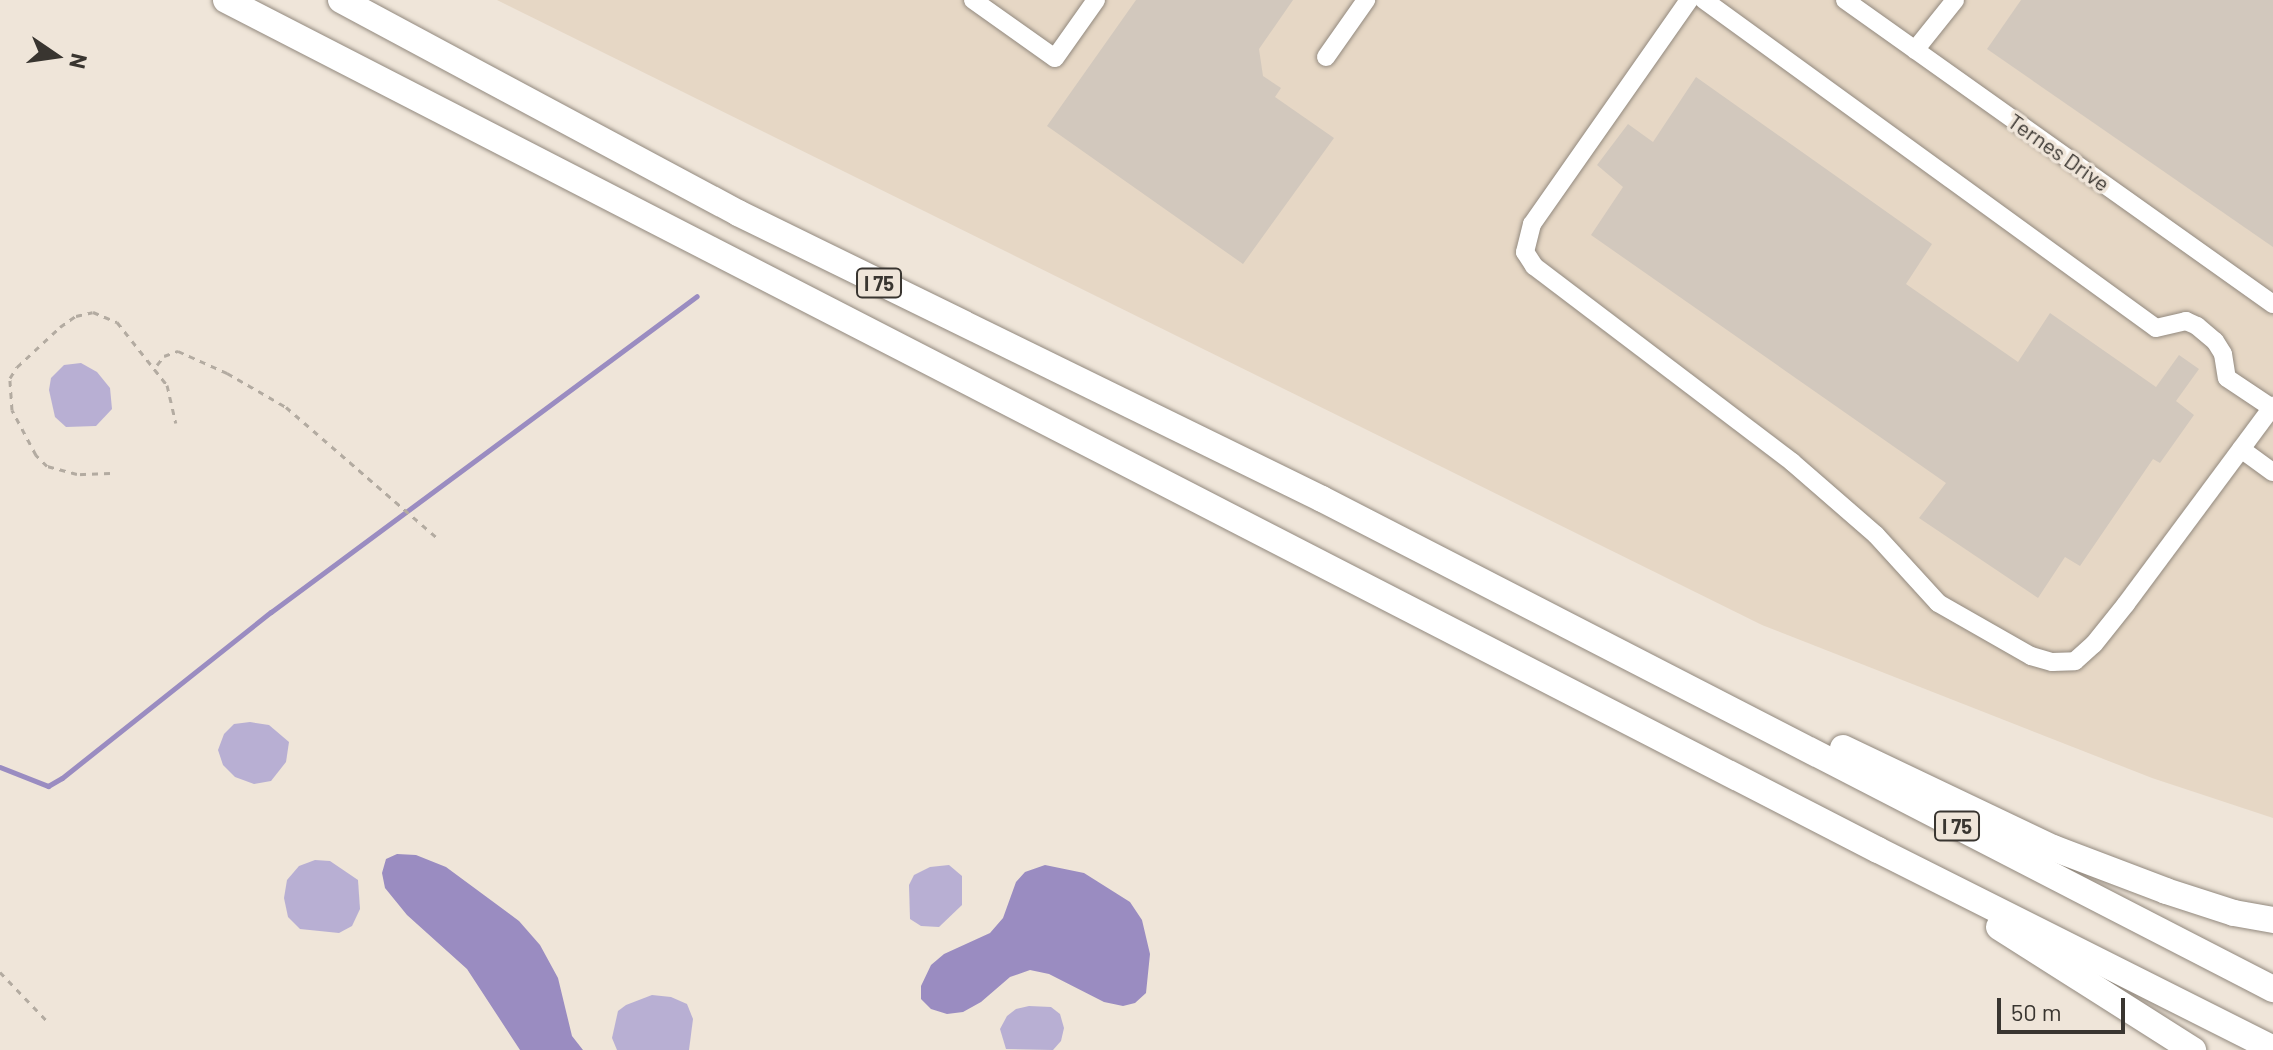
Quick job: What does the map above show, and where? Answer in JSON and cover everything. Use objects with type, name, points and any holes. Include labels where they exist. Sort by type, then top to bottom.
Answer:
[{"type":"highway","name":"I 75","points":[[226,0],[1878,850],[2273,1049]]},
{"type":"highway","name":"I 75","points":[[341,0],[738,213],[1322,499],[2273,989]]},
{"type":"highway","points":[[1641,663],[1693,677],[2053,848],[2166,891],[2234,913],[2273,920]]},
{"type":"highway","points":[[1878,850],[2193,1050]]},
{"type":"street","points":[[973,0],[1055,58],[1096,0]]},
{"type":"street","points":[[1326,57],[1366,0]]},
{"type":"street","points":[[1689,0],[1532,224],[1525,252],[1534,266],[1792,462],[1876,535],[1938,603],[2031,656],[2052,662],[2075,661],[2094,644],[2118,614],[2272,407],[2227,378],[2223,354],[2215,341],[2197,326],[2186,321],[2156,328],[1704,0]]},
{"type":"street","name":"Ternes Drive","points":[[1845,0],[2273,304]]},
{"type":"street","points":[[1915,50],[1955,0]]},
{"type":"street","points":[[2241,449],[2273,472]]},
{"type":"path","points":[[110,473],[77,474],[47,466],[36,455],[12,410],[10,378],[17,367],[60,327],[76,316],[93,312],[117,322],[156,367],[173,401],[176,423]]},
{"type":"path","points":[[156,367],[164,356],[178,351],[227,373],[286,407],[437,538]]},
{"type":"path","points":[[0,972],[48,1022]]},
{"type":"shaded area","points":[[497,0],[2273,0],[2273,818],[2152,778],[1762,625]]},
{"type":"shaded area","points":[[81,363],[97,372],[110,388],[112,409],[96,426],[66,427],[55,417],[49,390],[51,378],[64,365]]},
{"type":"shaded area","points":[[250,722],[269,725],[289,742],[286,762],[271,781],[254,784],[235,777],[223,765],[218,750],[224,734],[234,724]]},
{"type":"shaded area","points":[[397,854],[416,855],[446,867],[519,921],[540,945],[558,978],[572,1036],[583,1050],[520,1050],[467,969],[407,915],[385,888],[382,873],[386,859]]},
{"type":"shaded area","points":[[315,860],[330,861],[358,880],[360,909],[352,926],[339,933],[300,929],[288,917],[284,898],[287,880],[299,866]]},
{"type":"shaded area","points":[[949,865],[962,876],[962,905],[939,927],[921,926],[910,919],[909,885],[914,875],[930,867]]},
{"type":"shaded area","points":[[1045,865],[1084,873],[1130,902],[1142,920],[1150,954],[1146,993],[1135,1003],[1123,1006],[1104,1002],[1049,974],[1030,970],[1010,977],[981,1002],[963,1012],[947,1014],[931,1009],[921,999],[921,986],[931,965],[944,954],[990,933],[1003,918],[1016,882],[1025,872]]},
{"type":"shaded area","points":[[652,995],[671,997],[687,1004],[693,1019],[689,1050],[617,1050],[612,1038],[618,1011]]},
{"type":"shaded area","points":[[1051,1007],[1060,1014],[1064,1028],[1061,1041],[1053,1050],[1006,1049],[1000,1029],[1007,1016],[1016,1009]]},
{"type":"building","points":[[1136,0],[1293,0],[1259,49],[1263,76],[1281,88],[1275,97],[1334,138],[1243,264],[1047,126]]},
{"type":"building","points":[[2021,0],[2273,0],[2273,247],[1987,49]]},
{"type":"building","points":[[1696,77],[1932,244],[1906,284],[2018,362],[2050,313],[2156,387],[2179,355],[2199,369],[2176,401],[2194,415],[2160,463],[2153,459],[2080,566],[2065,557],[2038,598],[1919,518],[1946,483],[1591,235],[1623,187],[1597,165],[1628,124],[1653,142]]},
{"type":"waterway","points":[[0,767],[48,786],[62,778],[271,612],[697,296]]}]
